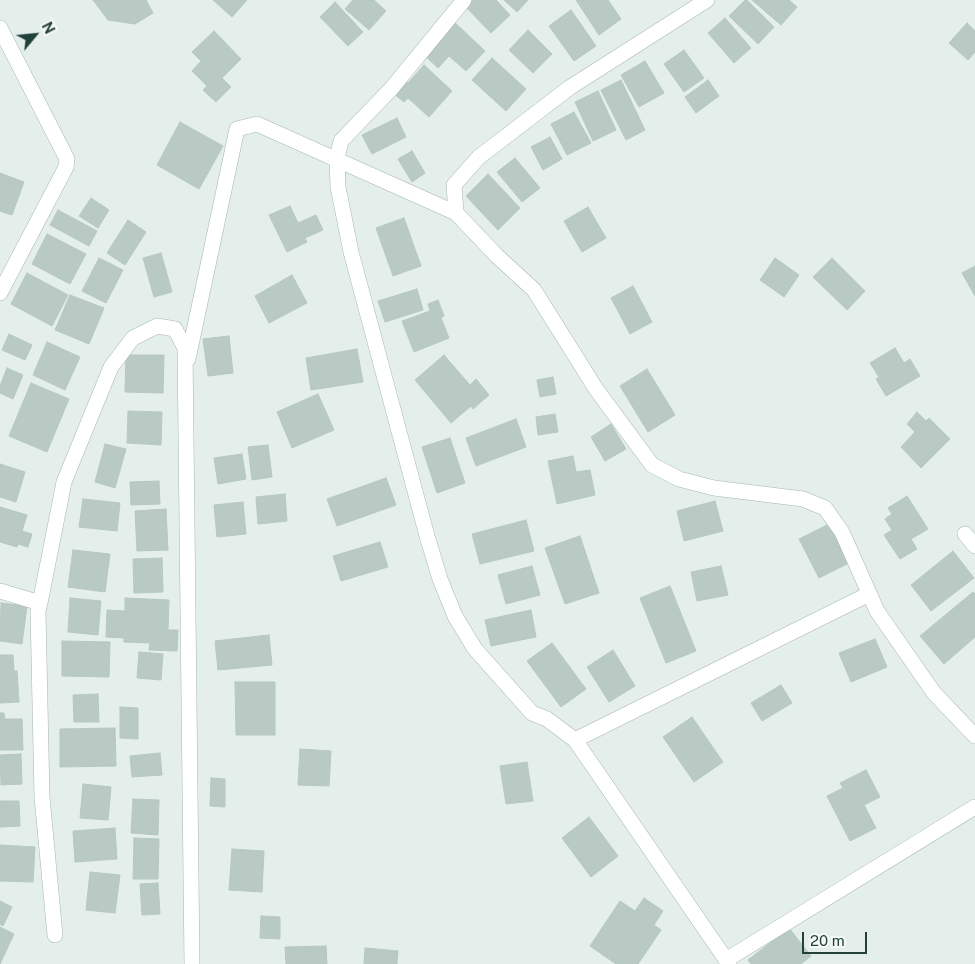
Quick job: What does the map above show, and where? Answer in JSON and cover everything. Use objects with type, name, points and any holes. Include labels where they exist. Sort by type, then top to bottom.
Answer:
[{"type":"street","points":[[464,0],[391,89],[342,141],[337,161],[338,187],[351,252],[427,536],[443,587],[455,616],[475,649],[532,713],[547,719],[575,740],[728,962],[975,807]]},
{"type":"street","points":[[456,213],[454,185],[479,157],[569,88],[707,0]]},
{"type":"street","points":[[0,28],[67,159],[66,167],[0,293]]},
{"type":"street","points":[[185,372],[237,129],[257,124],[456,213],[534,290],[596,389],[652,465],[679,479],[714,488],[803,498],[825,508],[842,532],[877,611],[934,693],[975,736]]},
{"type":"street","points":[[55,935],[42,797],[38,611],[64,482],[111,367],[133,338],[157,326],[175,328],[185,348],[192,964]]},
{"type":"street","points":[[965,534],[975,546]]},
{"type":"street","points":[[0,591],[40,603]]},
{"type":"street","points":[[575,740],[869,594]]},
{"type":"building","points":[[93,0],[146,0],[153,13],[135,24],[108,20]]},
{"type":"building","points":[[213,0],[247,0],[232,17]]},
{"type":"building","points":[[353,0],[374,0],[386,11],[369,30],[345,9]]},
{"type":"building","points":[[469,0],[496,0],[510,15],[491,33],[464,5]]},
{"type":"building","points":[[504,0],[528,0],[517,12]]},
{"type":"building","points":[[576,0],[608,0],[621,19],[599,35]]},
{"type":"building","points":[[745,0],[774,27],[758,44],[729,16]]},
{"type":"building","points":[[752,0],[789,0],[797,7],[781,25]]},
{"type":"building","points":[[335,2],[363,32],[348,46],[320,17]]},
{"type":"building","points":[[571,10],[596,46],[574,61],[549,26]]},
{"type":"building","points":[[725,18],[751,48],[734,63],[708,33]]},
{"type":"building","points":[[451,19],[485,51],[466,71],[449,56],[438,68],[420,51]]},
{"type":"building","points":[[967,23],[975,31],[975,52],[968,60],[949,43]]},
{"type":"building","points":[[528,30],[552,54],[533,73],[509,50]]},
{"type":"building","points":[[214,31],[241,59],[222,78],[231,87],[216,102],[203,90],[207,86],[192,71],[201,61],[192,52]]},
{"type":"building","points":[[684,50],[704,78],[684,92],[664,64]]},
{"type":"building","points":[[492,58],[526,89],[506,111],[472,80]]},
{"type":"building","points":[[645,61],[664,93],[639,107],[621,75]]},
{"type":"building","points":[[424,65],[452,91],[429,117],[408,98],[404,102],[389,90],[401,77],[408,83]]},
{"type":"building","points":[[621,80],[645,130],[626,140],[601,90]]},
{"type":"building","points":[[708,80],[719,96],[696,113],[685,97]]},
{"type":"building","points":[[598,91],[616,130],[593,141],[575,102]]},
{"type":"building","points":[[574,112],[591,143],[567,155],[551,124]]},
{"type":"building","points":[[397,118],[406,137],[372,154],[362,135]]},
{"type":"building","points":[[180,122],[223,146],[199,189],[157,165]]},
{"type":"building","points":[[550,137],[562,159],[543,170],[531,147]]},
{"type":"building","points":[[412,151],[425,173],[412,182],[398,159]]},
{"type":"building","points":[[515,158],[540,188],[522,202],[497,172]]},
{"type":"building","points":[[0,173],[24,182],[12,215],[0,211]]},
{"type":"building","points":[[488,174],[520,208],[498,230],[466,196]]},
{"type":"building","points":[[91,198],[109,210],[98,228],[79,216]]},
{"type":"building","points":[[290,206],[298,223],[316,215],[323,230],[305,238],[307,242],[287,252],[269,215]]},
{"type":"building","points":[[588,207],[606,238],[582,252],[564,221]]},
{"type":"building","points":[[58,210],[97,231],[89,246],[50,225]]},
{"type":"building","points":[[404,218],[421,266],[393,276],[376,228]]},
{"type":"building","points":[[128,220],[146,232],[125,265],[107,253]]},
{"type":"building","points":[[47,234],[86,254],[70,284],[32,264]]},
{"type":"building","points":[[161,253],[172,292],[154,297],[143,258]]},
{"type":"building","points":[[99,258],[123,270],[106,303],[82,291]]},
{"type":"building","points":[[775,258],[799,275],[784,297],[760,280]]},
{"type":"building","points":[[832,258],[865,291],[847,310],[813,277]]},
{"type":"building","points":[[975,266],[975,296],[962,273]]},
{"type":"building","points":[[27,273],[68,295],[52,326],[11,304]]},
{"type":"building","points":[[292,275],[307,303],[269,323],[255,296]]},
{"type":"building","points":[[633,286],[652,322],[630,334],[611,298]]},
{"type":"building","points":[[417,289],[423,310],[385,322],[378,301]]},
{"type":"building","points":[[70,295],[104,308],[89,344],[55,330]]},
{"type":"building","points":[[438,300],[444,316],[441,318],[449,338],[414,352],[402,321],[430,311],[428,304]]},
{"type":"building","points":[[9,334],[32,345],[25,360],[2,350]]},
{"type":"building","points":[[229,336],[233,373],[208,376],[203,339]]},
{"type":"building","points":[[47,342],[80,357],[65,390],[33,375]]},
{"type":"building","points":[[895,348],[904,363],[910,359],[920,376],[886,396],[876,379],[879,377],[870,363]]},
{"type":"building","points":[[357,349],[363,382],[311,390],[306,358]]},
{"type":"building","points":[[126,355],[164,355],[163,393],[125,392]]},
{"type":"building","points":[[444,355],[470,385],[476,379],[489,395],[473,409],[471,406],[451,423],[415,380]]},
{"type":"building","points":[[7,368],[23,375],[13,399],[0,393],[0,386]]},
{"type":"building","points":[[647,369],[675,415],[648,432],[620,386]]},
{"type":"building","points":[[553,377],[556,394],[540,397],[537,380]]},
{"type":"building","points":[[31,383],[69,399],[47,452],[9,436]]},
{"type":"building","points":[[318,394],[334,430],[292,448],[277,412]]},
{"type":"building","points":[[128,411],[162,412],[161,445],[127,443]]},
{"type":"building","points":[[917,412],[926,421],[929,418],[950,439],[921,468],[901,447],[915,432],[907,424]]},
{"type":"building","points":[[555,414],[558,432],[538,435],[536,417]]},
{"type":"building","points":[[516,419],[526,447],[476,466],[466,438]]},
{"type":"building","points":[[611,424],[626,449],[605,461],[591,437]]},
{"type":"building","points":[[450,438],[465,483],[437,493],[422,447]]},
{"type":"building","points":[[105,444],[126,449],[115,488],[95,482]]},
{"type":"building","points":[[268,445],[272,477],[252,480],[248,447]]},
{"type":"building","points":[[242,454],[246,479],[218,484],[214,458]]},
{"type":"building","points":[[573,456],[576,472],[590,470],[595,495],[557,504],[548,461]]},
{"type":"building","points":[[0,464],[25,472],[16,502],[0,497]]},
{"type":"building","points":[[386,478],[396,505],[337,526],[327,499]]},
{"type":"building","points":[[159,481],[160,504],[131,505],[130,482]]},
{"type":"building","points":[[285,494],[287,521],[258,524],[256,497]]},
{"type":"building","points":[[907,496],[928,529],[911,539],[917,549],[900,559],[884,535],[892,530],[885,519],[892,514],[888,508]]},
{"type":"building","points":[[83,499],[120,503],[117,531],[79,527]]},
{"type":"building","points":[[715,501],[723,531],[684,541],[677,511]]},
{"type":"building","points":[[243,502],[246,534],[217,537],[214,505]]},
{"type":"building","points":[[0,507],[27,515],[22,531],[32,534],[28,547],[18,544],[17,547],[0,542]]},
{"type":"building","points":[[166,509],[168,550],[137,551],[135,511]]},
{"type":"building","points":[[526,520],[534,551],[480,564],[472,534]]},
{"type":"building","points":[[829,524],[849,563],[819,578],[799,539]]},
{"type":"building","points":[[580,536],[599,593],[565,604],[545,548]]},
{"type":"building","points":[[380,542],[388,567],[341,581],[333,556]]},
{"type":"building","points":[[73,550],[110,554],[105,592],[68,587]]},
{"type":"building","points":[[953,551],[974,578],[931,611],[911,585]]},
{"type":"building","points":[[162,558],[163,592],[134,593],[133,559]]},
{"type":"building","points":[[532,566],[540,595],[506,604],[498,575]]},
{"type":"building","points":[[721,566],[728,595],[697,601],[691,572]]},
{"type":"building","points":[[670,586],[696,651],[666,663],[640,598]]},
{"type":"building","points":[[973,592],[975,594],[975,637],[944,664],[920,636]]},
{"type":"building","points":[[70,598],[101,601],[98,635],[68,632]]},
{"type":"building","points":[[125,598],[169,600],[168,630],[178,630],[177,651],[149,650],[150,643],[124,642],[124,638],[106,637],[107,610],[125,611]]},
{"type":"building","points":[[1,603],[27,606],[22,644],[0,641]]},
{"type":"building","points":[[531,610],[536,637],[491,646],[485,620]]},
{"type":"building","points":[[269,635],[272,665],[218,670],[215,641]]},
{"type":"building","points":[[875,639],[887,667],[851,682],[839,653]]},
{"type":"building","points":[[62,641],[110,642],[109,677],[62,676]]},
{"type":"building","points":[[552,643],[586,689],[561,707],[527,661]]},
{"type":"building","points":[[613,650],[635,686],[609,702],[587,667]]},
{"type":"building","points":[[139,652],[163,654],[161,680],[137,678]]},
{"type":"building","points":[[0,655],[13,655],[14,671],[17,671],[19,702],[0,703]]},
{"type":"building","points":[[235,682],[275,682],[275,735],[236,735]]},
{"type":"building","points":[[781,685],[792,703],[762,721],[751,703]]},
{"type":"building","points":[[98,694],[99,722],[74,722],[73,695]]},
{"type":"building","points":[[120,707],[138,708],[138,739],[120,738]]},
{"type":"building","points":[[0,713],[4,713],[5,719],[22,719],[23,750],[0,750]]},
{"type":"building","points":[[692,717],[723,762],[694,782],[663,737]]},
{"type":"building","points":[[115,728],[116,766],[60,767],[60,729]]},
{"type":"building","points":[[300,749],[331,751],[329,786],[298,785]]},
{"type":"building","points":[[160,753],[162,775],[132,777],[130,756]]},
{"type":"building","points":[[21,754],[22,784],[1,785],[0,755]]},
{"type":"building","points":[[527,762],[533,801],[506,804],[500,766]]},
{"type":"building","points":[[866,770],[880,797],[864,805],[876,828],[850,841],[827,796],[843,788],[840,783]]},
{"type":"building","points":[[211,778],[225,779],[225,807],[210,806]]},
{"type":"building","points":[[83,784],[111,787],[108,820],[80,818]]},
{"type":"building","points":[[133,799],[159,800],[158,835],[131,833]]},
{"type":"building","points":[[0,801],[19,801],[20,826],[0,827]]},
{"type":"building","points":[[589,817],[618,856],[591,877],[562,838]]},
{"type":"building","points":[[115,828],[117,859],[75,862],[73,831]]},
{"type":"building","points":[[134,838],[159,839],[158,879],[133,879]]},
{"type":"building","points":[[0,845],[35,847],[33,882],[0,881]]},
{"type":"building","points":[[232,849],[264,851],[262,892],[229,890]]},
{"type":"building","points":[[90,872],[120,875],[115,913],[86,910]]},
{"type":"building","points":[[158,883],[160,914],[142,915],[140,884]]},
{"type":"building","points":[[644,898],[663,911],[654,925],[661,930],[638,964],[616,964],[590,946],[620,901],[635,911]]},
{"type":"building","points":[[0,901],[12,907],[3,926],[0,924]]},
{"type":"building","points":[[261,916],[280,917],[280,939],[260,938]]},
{"type":"building","points":[[0,927],[14,934],[0,964]]},
{"type":"building","points":[[789,928],[811,956],[801,964],[751,964],[748,960]]},
{"type":"building","points":[[326,946],[327,964],[286,964],[285,947]]},
{"type":"building","points":[[365,948],[398,951],[397,964],[364,964]]}]
